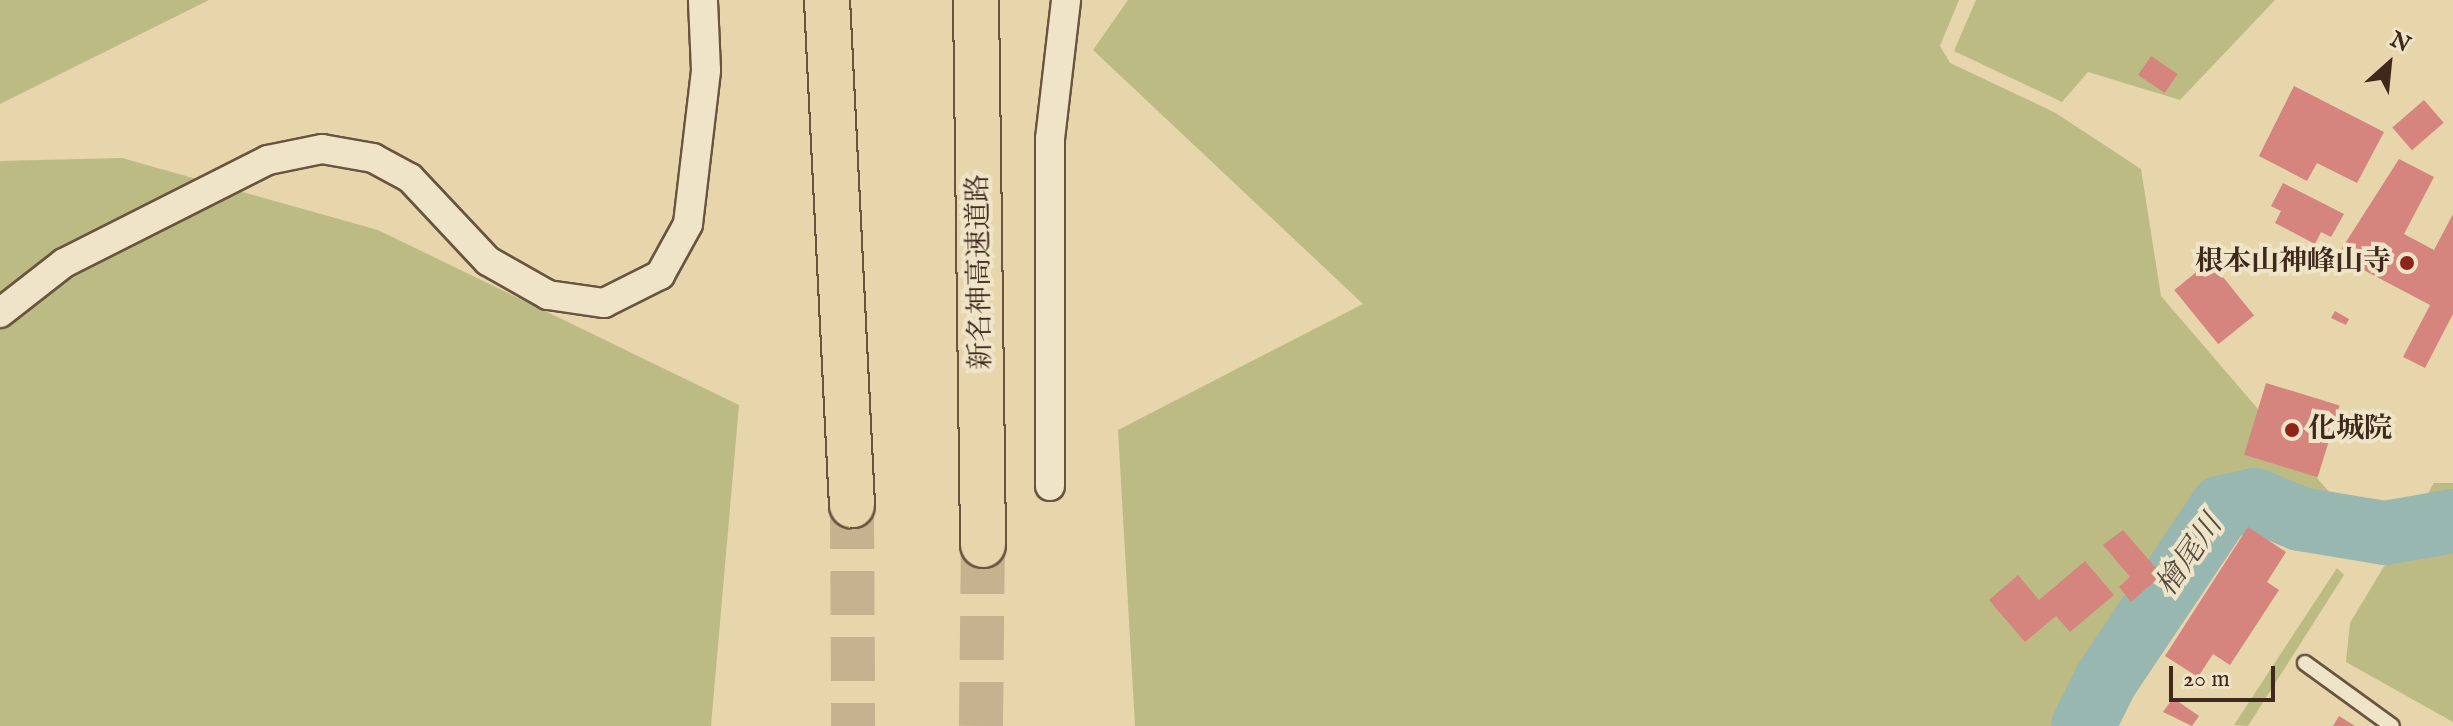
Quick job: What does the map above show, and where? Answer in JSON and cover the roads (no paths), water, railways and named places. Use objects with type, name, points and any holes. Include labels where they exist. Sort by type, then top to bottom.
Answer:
[{"type":"highway","points":[[827,0],[852,505]]},
{"type":"highway","name":"新名神高速道路","points":[[976,0],[983,545]]},
{"type":"street","points":[[0,313],[64,263],[268,160],[322,149],[373,158],[410,178],[488,261],[536,288],[604,303],[660,275],[688,224],[706,70],[703,0]]},
{"type":"street","points":[[1050,486],[1050,139],[1066,0]]},
{"type":"lane","points":[[2305,663],[2392,726]]},
{"type":"waterway","name":"檜尾川","points":[[2083,726],[2106,680],[2222,507],[2255,500],[2300,519],[2385,533],[2453,521]]},
{"type":"tunnel","points":[[852,505],[853,726]]},
{"type":"tunnel","points":[[981,726],[983,545]]},
{"type":"place","name":"根本山神峰山寺","points":[[2407,263]]},
{"type":"place","name":"化城院","points":[[2292,430]]}]
